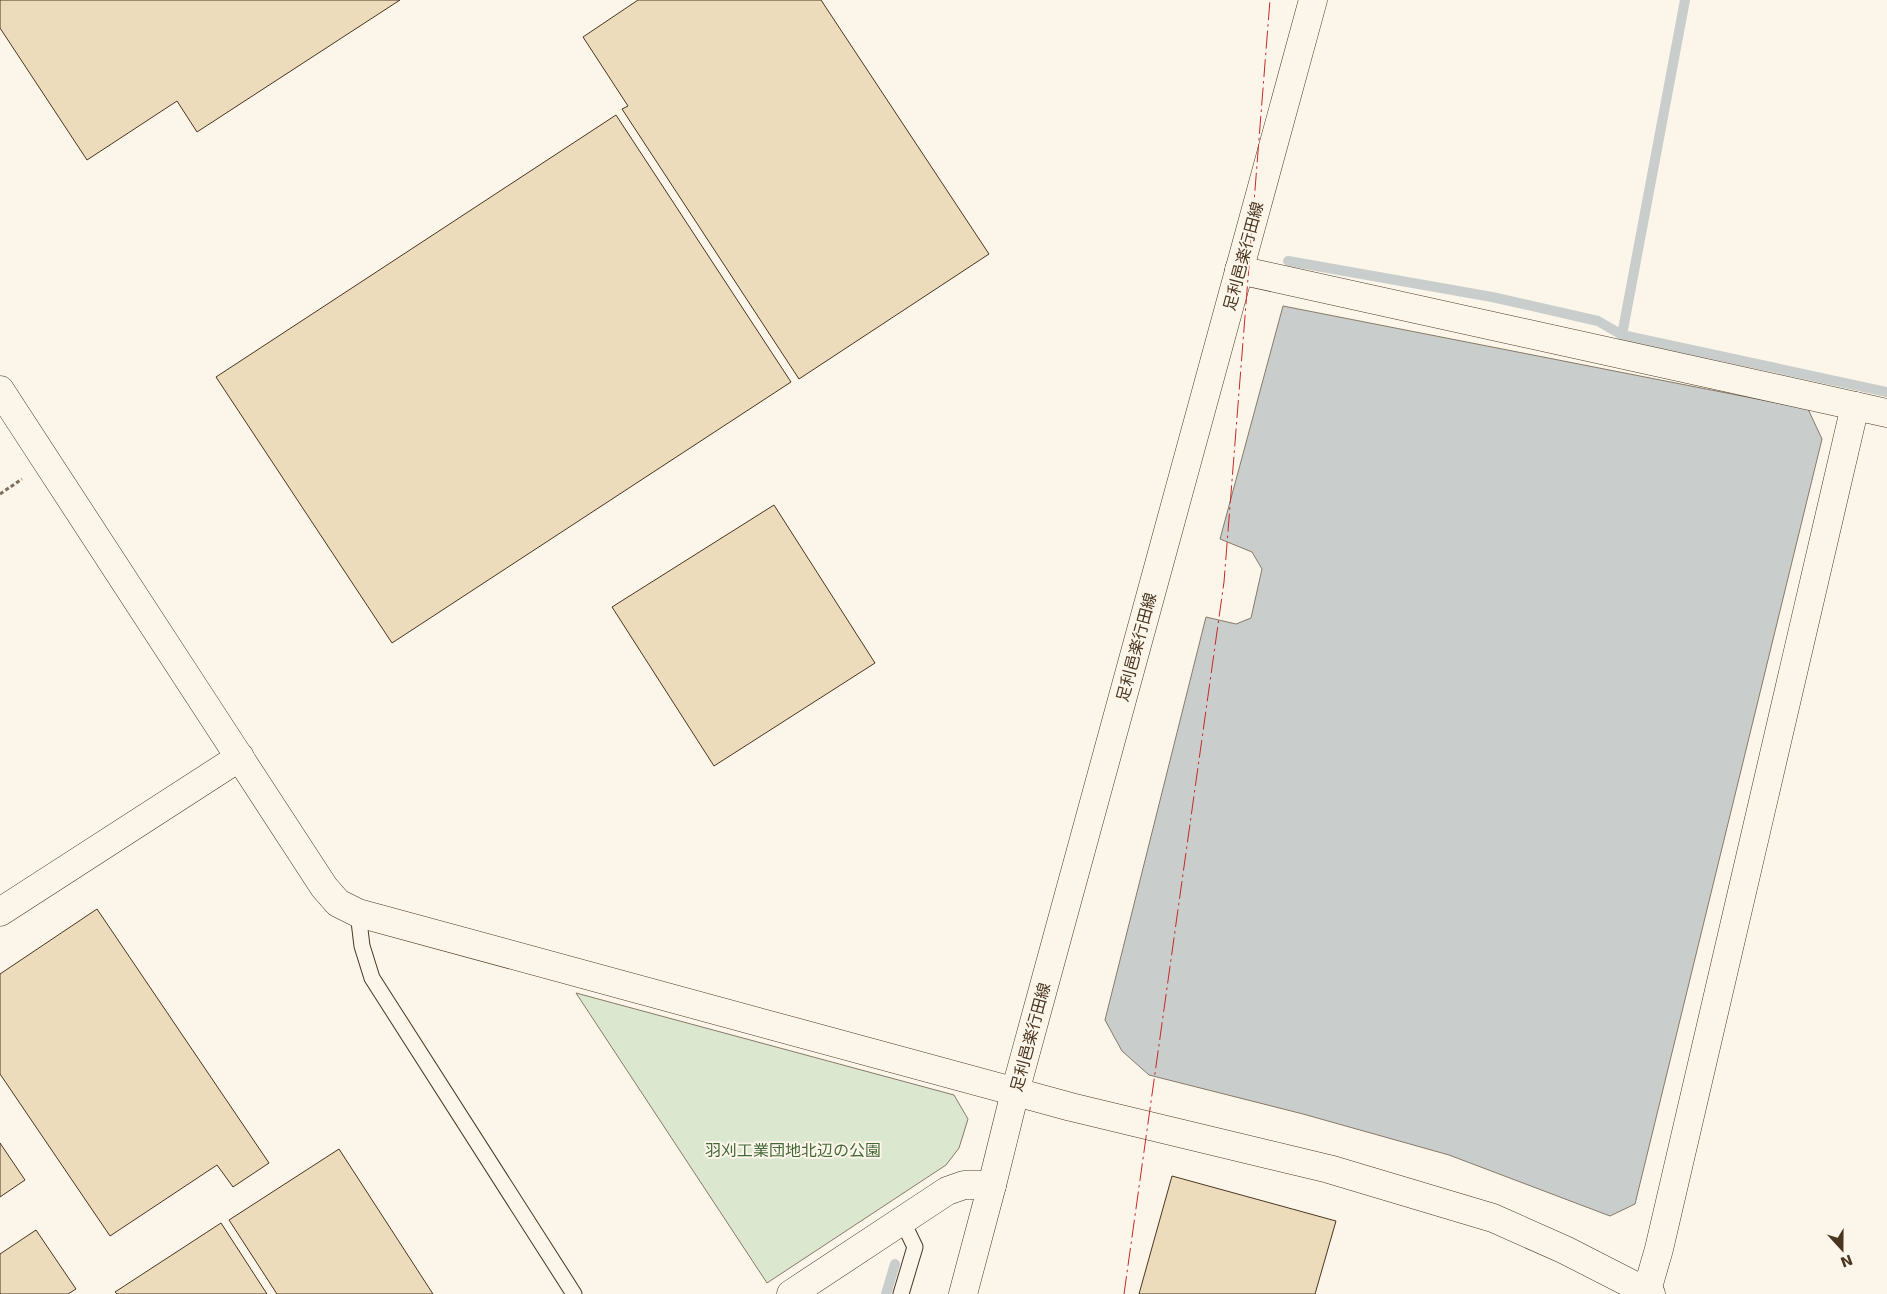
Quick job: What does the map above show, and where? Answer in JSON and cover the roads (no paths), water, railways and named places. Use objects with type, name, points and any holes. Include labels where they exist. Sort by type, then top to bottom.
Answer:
[{"type":"street","name":"足利邑楽行田線","points":[[963,1294],[1014,1092],[1313,0]]},
{"type":"street","points":[[1240,270],[1887,413]]},
{"type":"street","points":[[0,390],[324,887],[338,903],[358,913],[1014,1092],[1329,1169],[1493,1218],[1566,1250],[1648,1293],[1855,406]]},
{"type":"street","points":[[0,912],[240,757]]},
{"type":"street","points":[[791,1294],[947,1191],[964,1185],[992,1185]]},
{"type":"lane","points":[[358,913],[362,946],[372,978],[574,1294]]},
{"type":"lane","points":[[901,1294],[915,1247],[902,1220]]},
{"type":"lane","points":[[972,1260],[974,1294]]},
{"type":"waterway","points":[[1622,335],[1685,0]]},
{"type":"waterway","points":[[1288,261],[1492,297],[1598,321],[1622,335],[1887,392]]},
{"type":"waterway","points":[[886,1294],[895,1264]]},
{"type":"park label","name":"羽刈工業団地北辺の公園","points":[[793,1150]]}]
